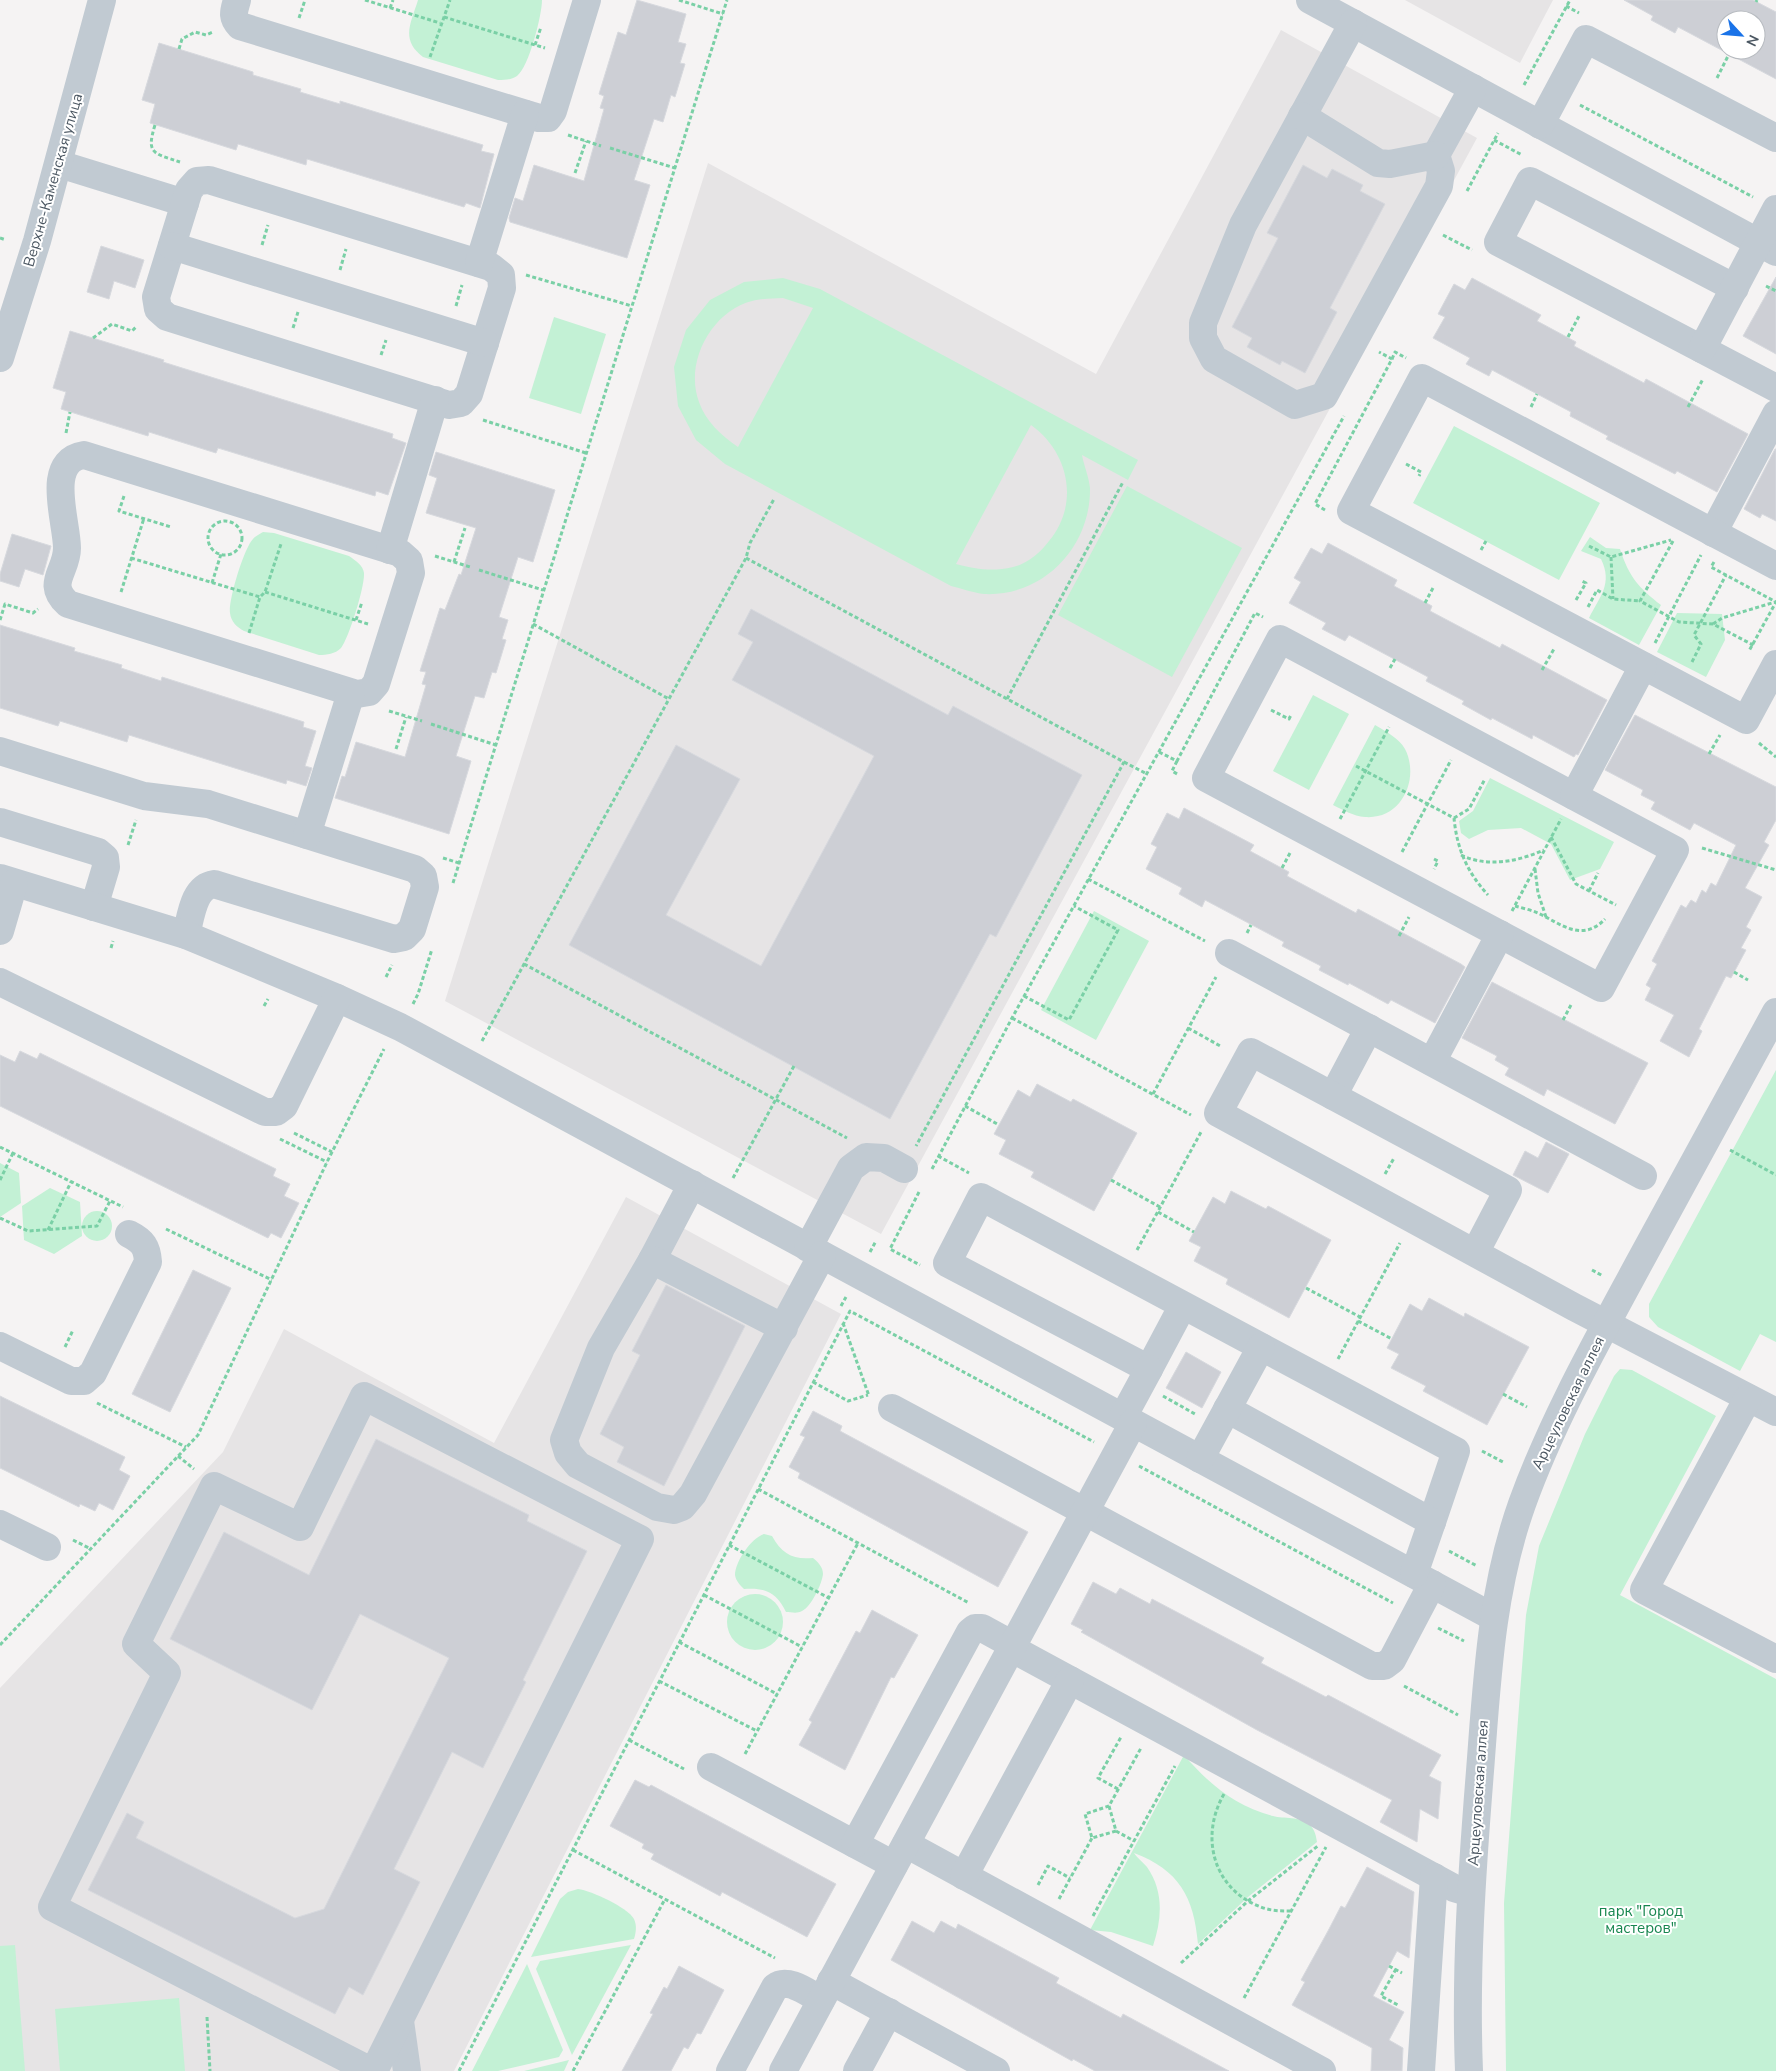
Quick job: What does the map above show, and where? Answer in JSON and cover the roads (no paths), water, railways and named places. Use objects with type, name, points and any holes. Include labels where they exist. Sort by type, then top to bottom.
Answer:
[{"type":"street","name":"Верхне-Каменская улица","points":[[0,358],[59,164],[102,0]]},
{"type":"street","points":[[236,10],[240,26],[525,114],[539,118],[548,118],[553,111],[587,0]]},
{"type":"street","points":[[1310,0],[1767,247]]},
{"type":"street","points":[[1353,23],[1243,225],[1204,323],[1203,338],[1214,359],[1295,404],[1324,396],[1439,186],[1441,171],[1436,154],[1473,88]]},
{"type":"street","points":[[1540,125],[1586,38],[1776,138]]},
{"type":"street","points":[[483,267],[525,114]]},
{"type":"street","points":[[1302,116],[1378,163],[1390,164],[1436,154]]},
{"type":"street","points":[[59,164],[191,192]]},
{"type":"street","points":[[210,180],[483,267],[502,288],[469,394],[448,402],[373,381],[167,317],[158,309],[156,297],[191,192],[210,180]]},
{"type":"street","points":[[1734,288],[1530,181],[1498,242],[1704,362],[1776,388]]},
{"type":"street","points":[[1704,362],[1734,288],[1767,247],[1767,204]]},
{"type":"street","points":[[172,246],[485,344]]},
{"type":"street","points":[[1769,656],[1746,720],[1351,511],[1422,378],[1776,566]]},
{"type":"street","points":[[400,556],[448,402]]},
{"type":"street","points":[[1713,533],[1776,414]]},
{"type":"street","points":[[307,835],[360,693],[376,684],[411,573],[400,556],[84,455],[73,457],[66,465],[60,484],[67,549],[57,582],[59,596],[68,604],[360,693]]},
{"type":"street","points":[[1280,639],[1463,737],[1568,806],[1675,850],[1601,988],[1206,778],[1280,639]]},
{"type":"street","points":[[1568,806],[1643,666]]},
{"type":"street","points":[[0,751],[144,796],[208,804],[415,869],[424,876],[425,887],[412,929],[404,937],[394,939],[214,884],[205,885],[199,892],[186,935]]},
{"type":"street","points":[[0,822],[98,852],[105,858],[106,867],[94,907]]},
{"type":"street","points":[[0,931],[7,881],[186,935],[337,998],[470,1064],[1493,1617]]},
{"type":"street","points":[[1432,1062],[1500,934]]},
{"type":"street","points":[[1228,953],[1644,1176]]},
{"type":"street","points":[[0,982],[265,1112],[276,1112],[284,1106],[337,998]]},
{"type":"street","name":"Арцеуловская аллея","points":[[1469,2071],[1467,2008],[1471,1893],[1493,1617],[1500,1578],[1521,1506],[1550,1435],[1606,1324],[1776,1012]]},
{"type":"street","points":[[1333,1096],[1369,1028]]},
{"type":"street","points":[[1476,1253],[1508,1190],[1251,1052],[1218,1113],[1606,1324],[1776,1412]]},
{"type":"street","points":[[692,1184],[602,1348],[564,1440],[568,1453],[578,1465],[657,1507],[674,1510],[682,1507],[693,1494],[784,1328],[851,1168],[866,1157],[884,1158],[918,1177]]},
{"type":"street","points":[[892,1408],[1372,1666],[1384,1666],[1392,1660],[1416,1616],[1432,1522],[1456,1451],[981,1197],[947,1263],[1149,1369]]},
{"type":"street","points":[[0,1346],[71,1381],[84,1380],[93,1373],[148,1262],[148,1250],[140,1240],[129,1234]]},
{"type":"street","points":[[652,1260],[784,1328]]},
{"type":"street","points":[[783,2071],[1116,1454],[1149,1369],[1183,1305]]},
{"type":"street","points":[[1200,1459],[1261,1346]]},
{"type":"street","points":[[364,1396],[640,1539],[400,2021],[373,2071],[52,1907],[167,1673],[136,1644],[214,1486],[300,1527],[364,1396]]},
{"type":"street","points":[[1748,1398],[1644,1590],[1776,1659]]},
{"type":"street","points":[[1227,1409],[1432,1522]]},
{"type":"street","points":[[0,1524],[47,1547]]},
{"type":"street","points":[[855,1844],[970,1632],[975,1628],[982,1628],[1070,1680],[1243,1774],[1335,1829],[1454,1888],[1471,1893]]},
{"type":"street","points":[[964,1876],[1070,1680]]},
{"type":"street","points":[[721,1772],[855,1844],[900,1854],[964,1876],[1322,2071]]},
{"type":"street","points":[[1421,2071],[1434,1877]]},
{"type":"street","points":[[730,2071],[775,1987],[780,1982],[826,1991],[889,2012],[996,2071]]},
{"type":"street","points":[[857,2071],[889,2012]]},
{"type":"street","points":[[400,2021],[407,2071]]},
{"type":"park label","name":"парк \"Город мастеров\"","points":[[1641,1920]]}]
